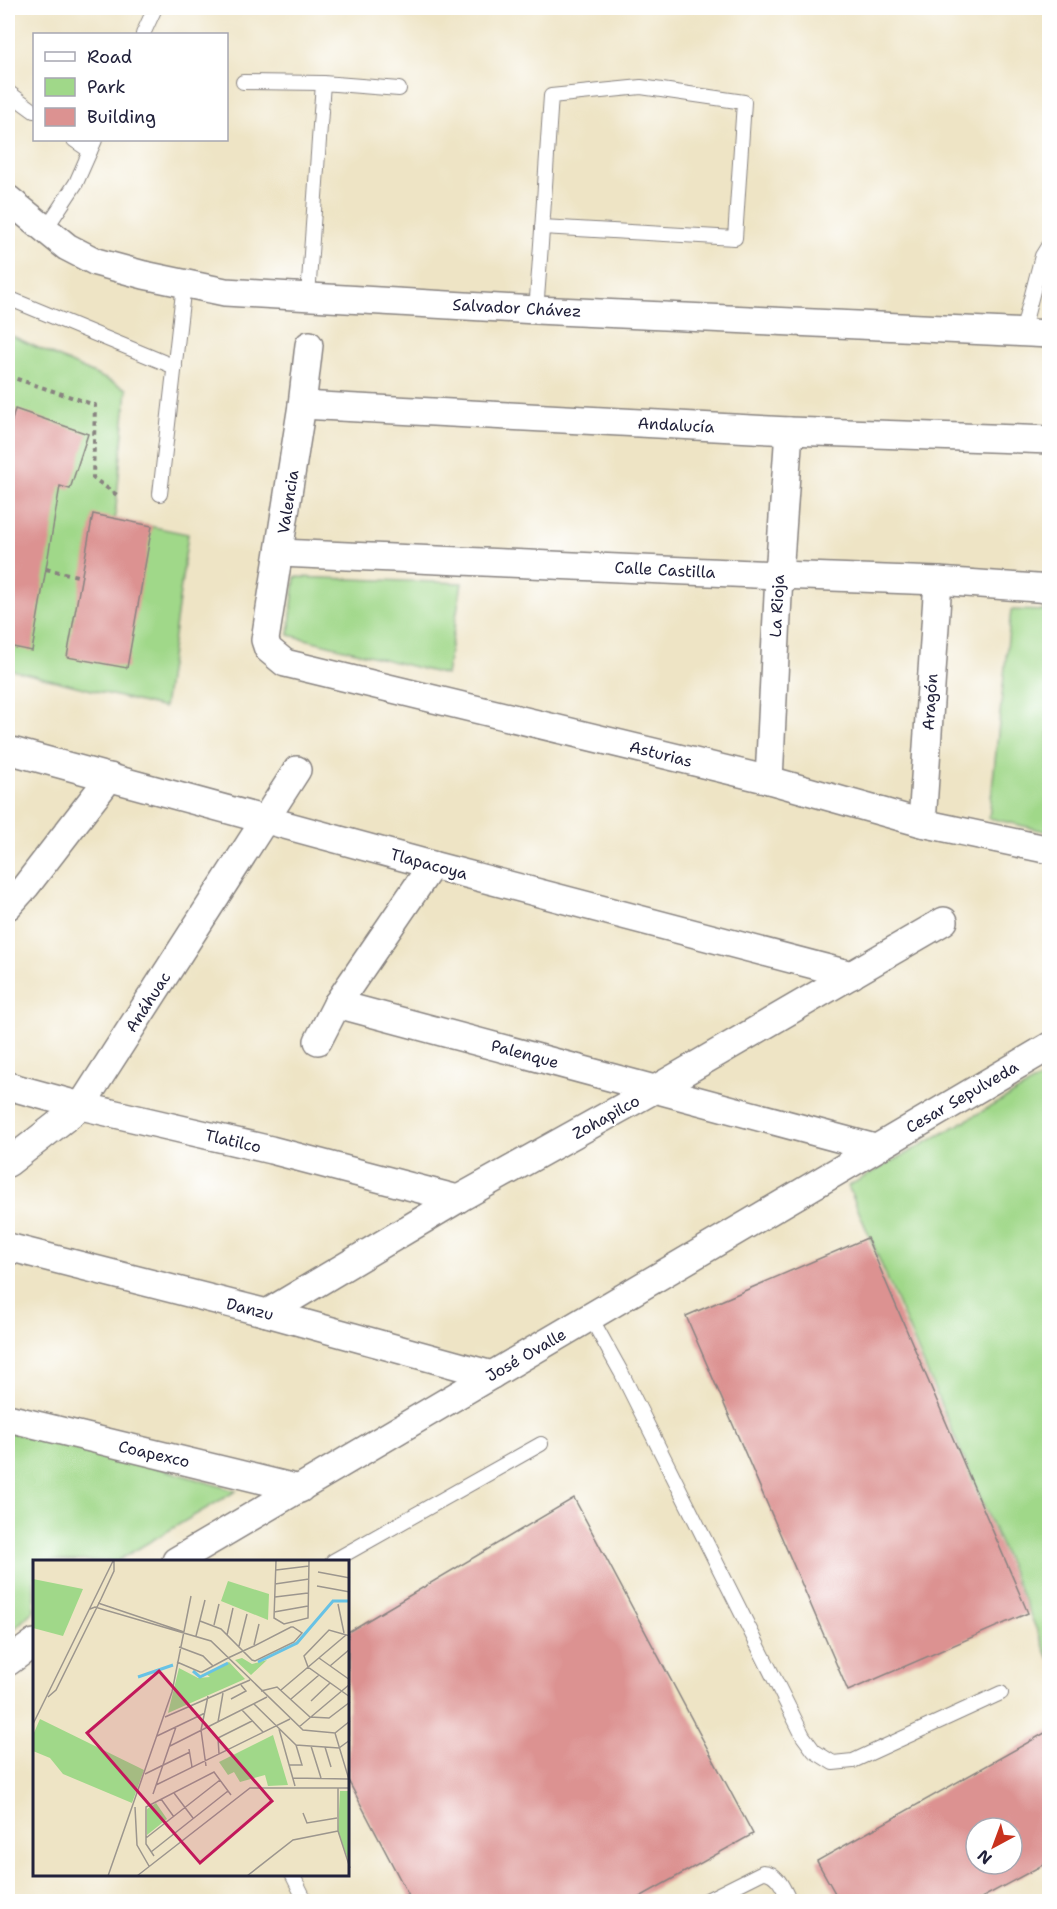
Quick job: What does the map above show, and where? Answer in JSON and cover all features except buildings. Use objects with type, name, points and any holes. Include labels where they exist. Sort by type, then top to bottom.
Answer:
[{"type":"street","name":"Salvador Chávez","points":[[8,199],[67,248],[96,262],[225,292],[536,310],[1050,334]]},
{"type":"street","name":"Valencia","points":[[274,656],[265,640],[280,553],[309,345]]},
{"type":"street","name":"Andalucía","points":[[302,405],[789,431],[1050,440]]},
{"type":"street","name":"La Rioja","points":[[769,780],[789,431]]},
{"type":"street","name":"Calle Castilla","points":[[280,553],[938,581],[1050,589]]},
{"type":"street","name":"Aragón","points":[[922,823],[938,581]]},
{"type":"street","name":"Asturias","points":[[274,656],[285,663],[769,780],[922,823],[1050,850]]},
{"type":"street","name":"Tlapacoya","points":[[8,750],[432,865],[852,975]]},
{"type":"street","name":"Anáhuac","points":[[8,1163],[81,1106],[297,770]]},
{"type":"street","points":[[8,906],[110,777]]},
{"type":"street","points":[[318,1041],[338,1004],[432,865]]},
{"type":"street","name":"Zohapilco","points":[[267,1313],[458,1199],[657,1088],[944,921]]},
{"type":"street","name":"Palenque","points":[[338,1004],[875,1148]]},
{"type":"street","name":"Cesar Sepulveda","points":[[875,1148],[1050,1046]]},
{"type":"street","name":"Tlatilco","points":[[8,1086],[81,1106],[271,1150],[458,1199]]},
{"type":"street","name":"José Ovalle","points":[[178,1560],[591,1318],[875,1148]]},
{"type":"street","name":"Danzu","points":[[8,1247],[267,1313],[492,1375]]},
{"type":"street","name":"Coapexco","points":[[8,1419],[300,1489]]},
{"type":"street","points":[[8,1662],[33,1644]]},
{"type":"lane","points":[[143,33],[155,8]]},
{"type":"lane","points":[[243,82],[323,83],[399,89]]},
{"type":"lane","points":[[308,296],[323,83]]},
{"type":"lane","points":[[536,310],[551,96],[641,87],[744,102],[735,238],[542,226]]},
{"type":"lane","points":[[8,92],[33,110]]},
{"type":"lane","points":[[45,230],[76,183],[93,145],[78,141]]},
{"type":"lane","points":[[1022,333],[1042,255],[1050,243]]},
{"type":"lane","points":[[160,494],[184,284]]},
{"type":"lane","points":[[8,298],[175,367]]},
{"type":"lane","points":[[591,1318],[621,1372],[803,1736],[814,1751],[833,1762],[853,1761],[1001,1693]]},
{"type":"lane","points":[[335,1560],[541,1444]]},
{"type":"lane","points":[[703,1902],[763,1872],[770,1872],[776,1877],[790,1902]]},
{"type":"lane","points":[[293,1876],[306,1902]]},
{"type":"path","points":[[8,376],[95,405],[93,478],[117,495]]},
{"type":"path","points":[[46,569],[82,577]]},
{"type":"green space","points":[[8,334],[127,389],[115,519],[188,534],[164,708],[8,669]]},
{"type":"green space","points":[[295,577],[462,583],[446,675],[289,635]]},
{"type":"green space","points":[[1011,610],[1049,611],[1049,832],[989,818]]},
{"type":"green space","points":[[1049,1074],[1049,1659],[848,1186]]},
{"type":"green space","points":[[8,1432],[142,1463],[236,1491],[119,1560],[33,1560],[33,1611],[8,1635]]}]
